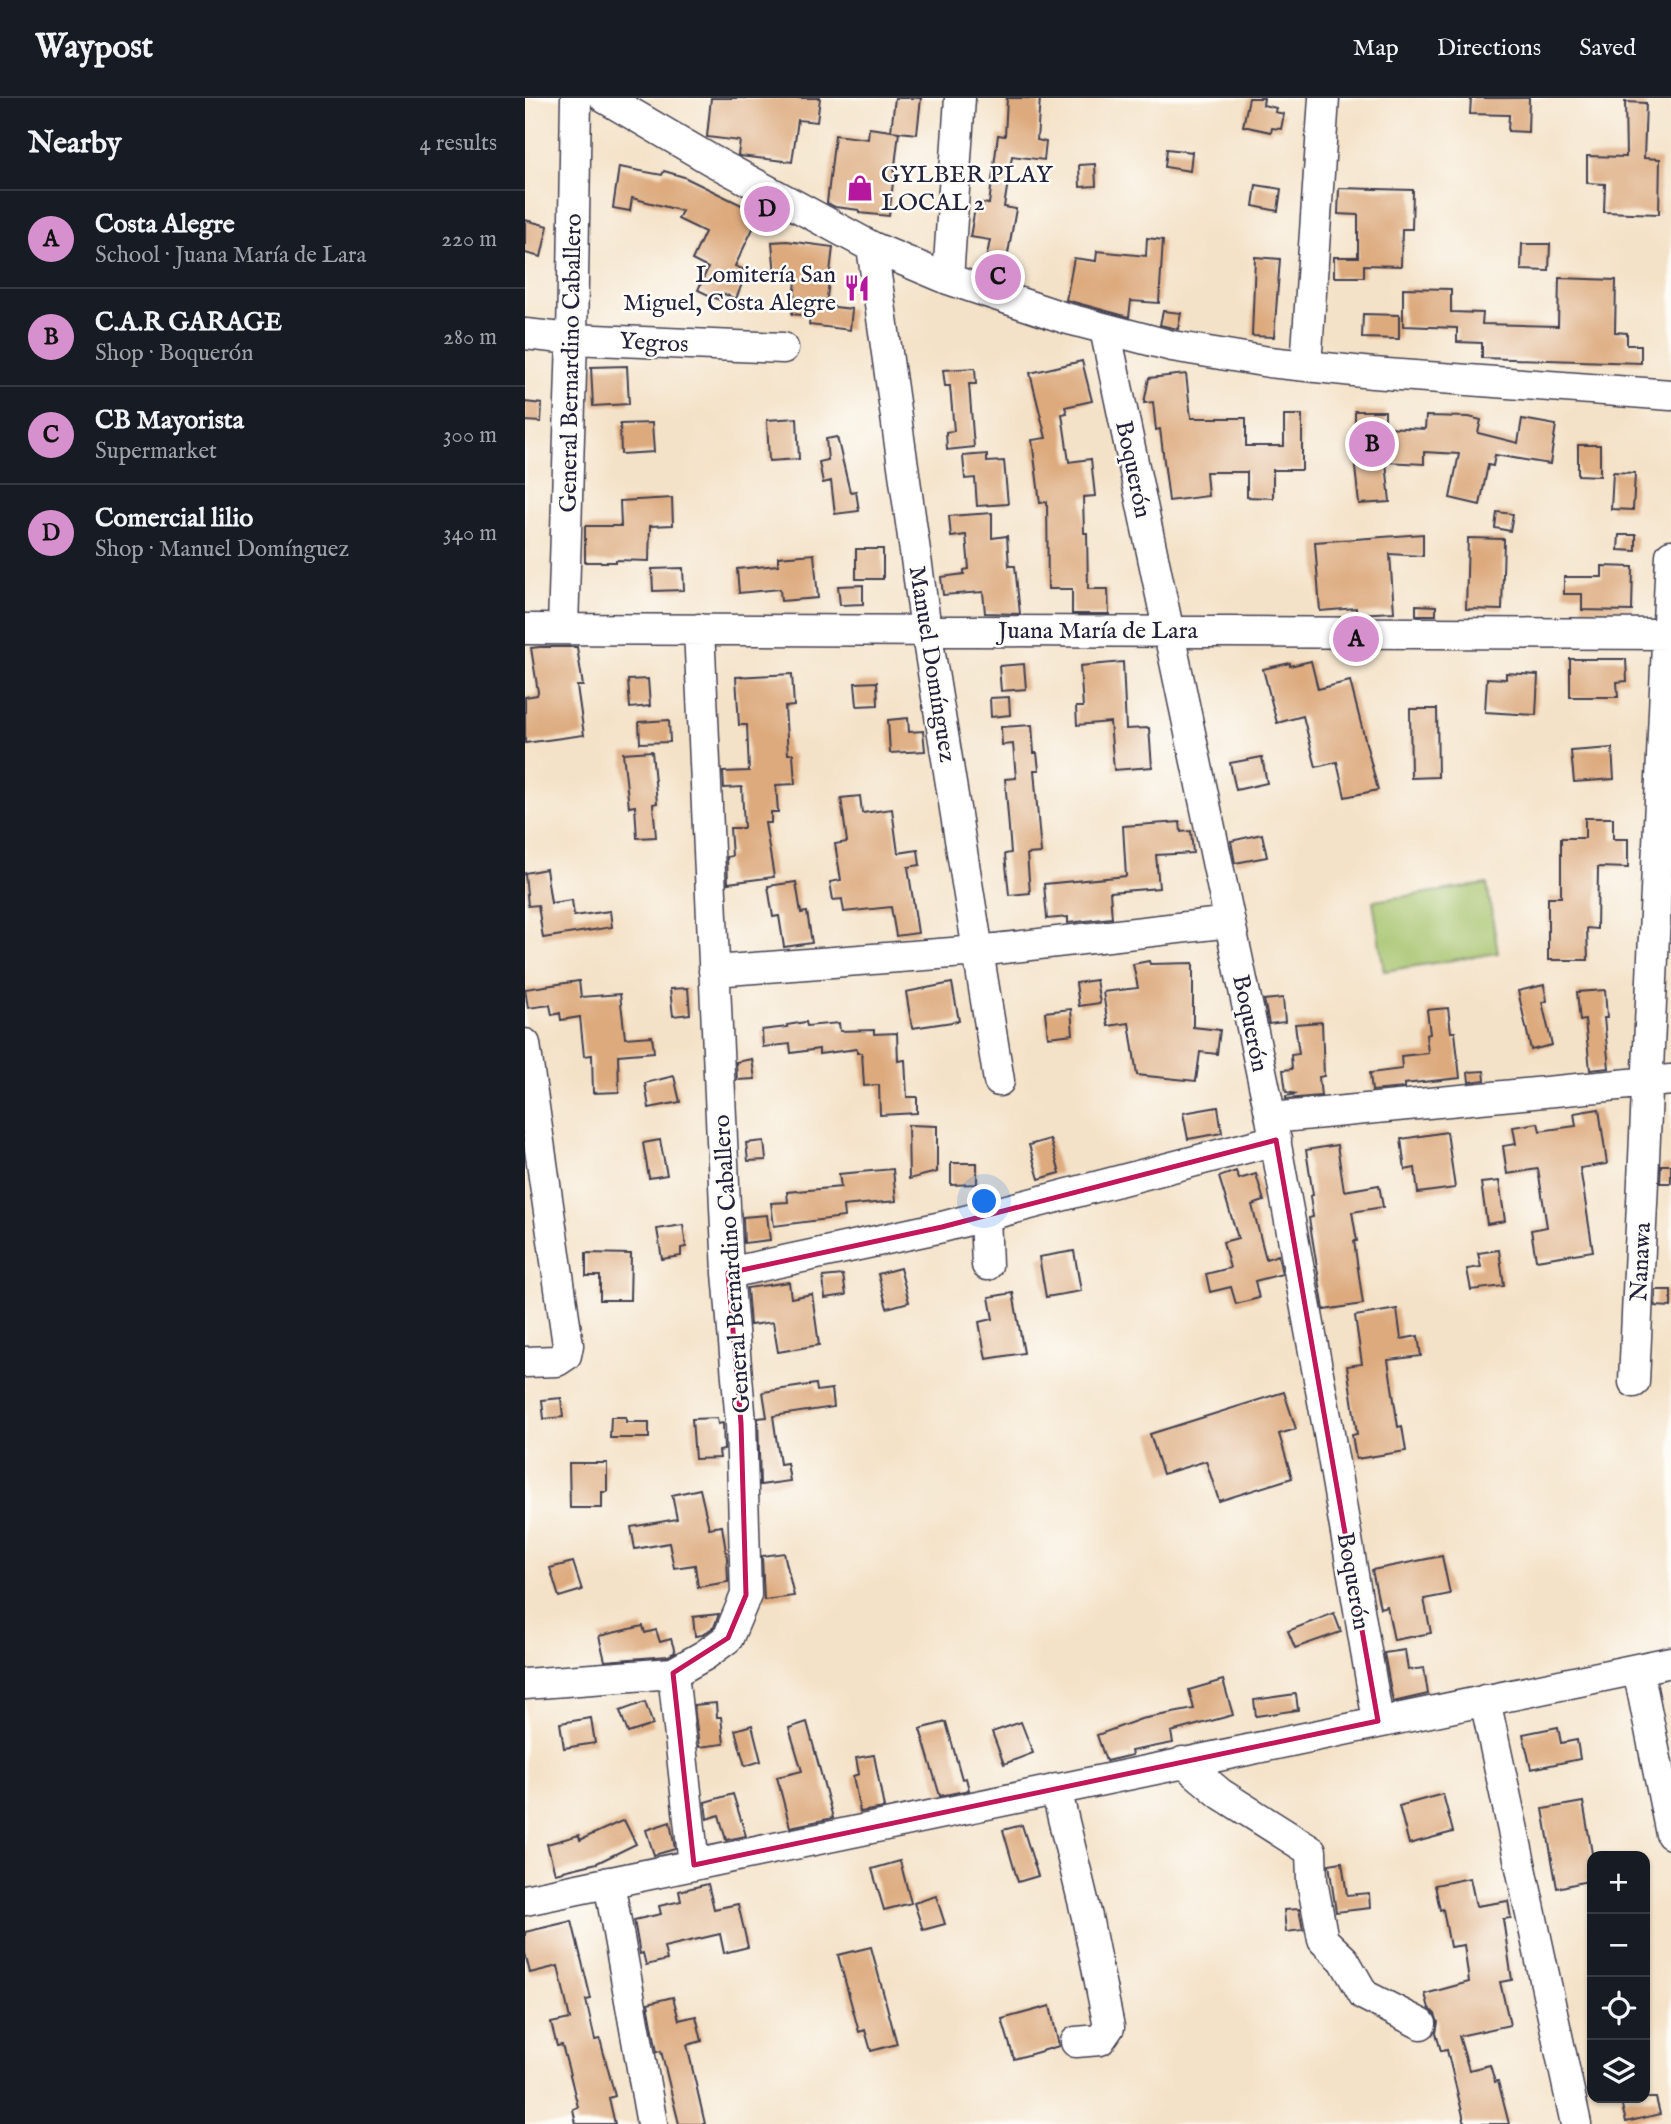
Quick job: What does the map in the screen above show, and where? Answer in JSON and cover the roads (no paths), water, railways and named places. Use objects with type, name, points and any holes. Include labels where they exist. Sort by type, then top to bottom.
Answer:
[{"type":"street","name":"General Bernardino Caballero","points":[[563,628],[576,98]]},
{"type":"street","points":[[605,98],[711,160],[872,247],[948,279],[1065,318],[1171,346],[1306,366],[1671,395]]},
{"type":"street","points":[[948,279],[960,98]]},
{"type":"street","points":[[1306,366],[1324,98]]},
{"type":"street","name":"Manuel Domínguez","points":[[872,247],[926,629],[999,1081]]},
{"type":"street","name":"Boquerón","points":[[1105,329],[1273,1129],[1378,1721]]},
{"type":"street","name":"Yegros","points":[[525,334],[572,339],[783,348]]},
{"type":"street","name":"Nanawa","points":[[1634,1382],[1660,1081],[1671,555]]},
{"type":"street","name":"Juana María de Lara","points":[[525,629],[1669,633]]},
{"type":"street","name":"General Bernardino Caballero","points":[[673,1673],[728,1638],[746,1595],[741,1423],[728,1273],[699,629]]},
{"type":"street","points":[[715,971],[978,951],[1230,922]]},
{"type":"street","points":[[525,1044],[568,1345],[566,1355],[557,1361],[525,1362]]},
{"type":"street","points":[[728,1273],[985,1216],[1273,1129],[1660,1081]]},
{"type":"street","points":[[985,1216],[987,1265]]},
{"type":"street","points":[[525,1900],[1671,1662]]},
{"type":"street","points":[[1638,1669],[1671,1834]]},
{"type":"street","points":[[525,1684],[673,1673],[694,1865]]},
{"type":"street","points":[[1485,1700],[1576,2124]]},
{"type":"street","points":[[1183,1762],[1221,1794],[1311,1851],[1312,1881],[1323,1940],[1344,1960],[1364,1995],[1421,2024]]},
{"type":"street","points":[[1056,1789],[1087,1916],[1109,2026],[1100,2040],[1076,2042]]},
{"type":"street","points":[[609,1882],[652,2124]]},
{"type":"place","name":"GYLBER PLAY LOCAL 2","points":[[860,188]]},
{"type":"place","name":"Comercial lilio","points":[[767,209]]},
{"type":"place","name":"CB Mayorista","points":[[998,277]]},
{"type":"place","name":"Lomitería San Miguel, Costa Alegre","points":[[857,288]]},
{"type":"place","name":"C.A.R GARAGE","points":[[1372,444]]},
{"type":"place","name":"Costa Alegre","points":[[1356,639]]}]
